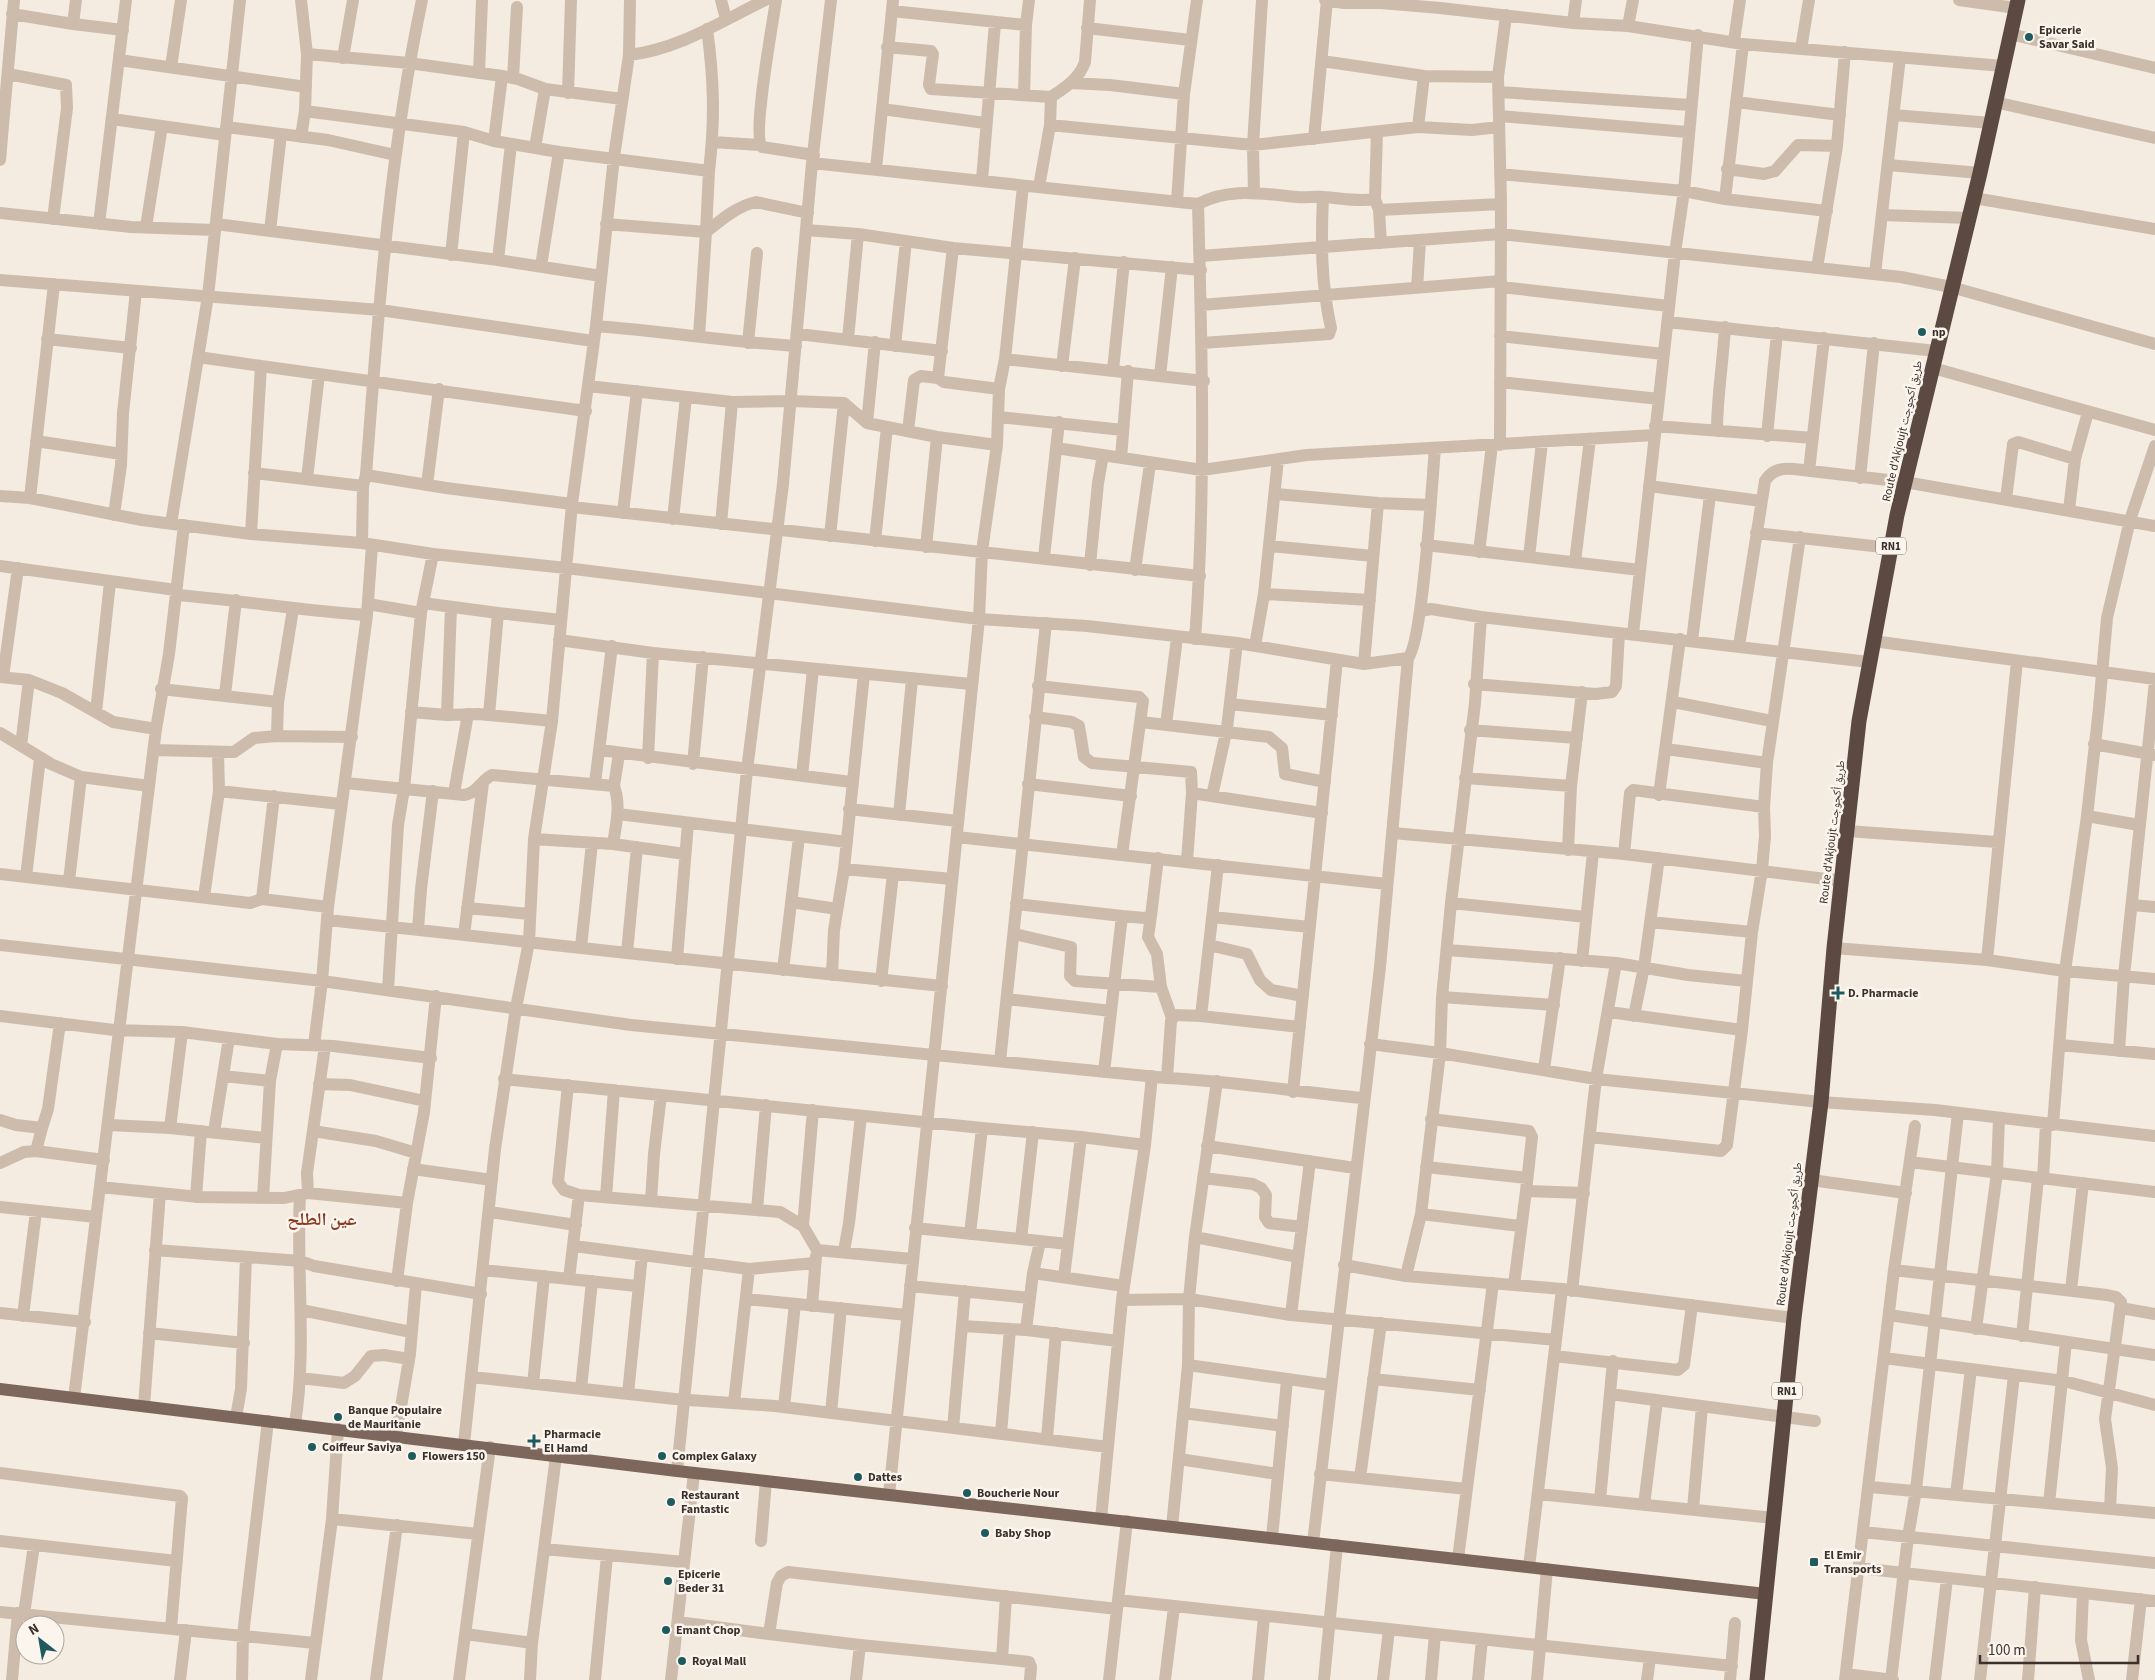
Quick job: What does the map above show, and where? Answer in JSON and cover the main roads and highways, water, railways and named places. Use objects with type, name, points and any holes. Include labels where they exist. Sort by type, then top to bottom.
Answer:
[{"type":"highway","name":"Route d'Akjoujt طريق أكجوجت","points":[[1757,1680],[1794,1318],[1821,1102],[1834,948],[1859,721],[1905,482],[1974,198],[2017,4]]},
{"type":"main road","points":[[0,1389],[677,1471],[1766,1594]]},
{"type":"place","name":"Epicerie Savar Said","points":[[2029,37]]},
{"type":"place","name":"np","points":[[1922,332]]},
{"type":"place","name":"D. Pharmacie","points":[[1838,993]]},
{"type":"place","name":"Banque Populaire de Mauritanie","points":[[338,1417]]},
{"type":"place","name":"Pharmacie El Hamd","points":[[534,1441]]},
{"type":"place","name":"Coiffeur Saviya","points":[[312,1447]]},
{"type":"place","name":"Flowers 150","points":[[412,1456]]},
{"type":"place","name":"Complex Galaxy","points":[[662,1456]]},
{"type":"place","name":"Dattes","points":[[858,1477]]},
{"type":"place","name":"Boucherie Nour","points":[[967,1493]]},
{"type":"place","name":"Restaurant Fantastic","points":[[671,1502]]},
{"type":"place","name":"Baby Shop","points":[[985,1533]]},
{"type":"place","name":"El Emir Transports","points":[[1814,1562]]},
{"type":"place","name":"Epicerie Beder 31","points":[[668,1581]]},
{"type":"place","name":"Emant Chop","points":[[666,1630]]},
{"type":"place","name":"Royal Mall","points":[[682,1661]]},
{"type":"district","name":"عين الطلح","points":[[322,1219]]}]
